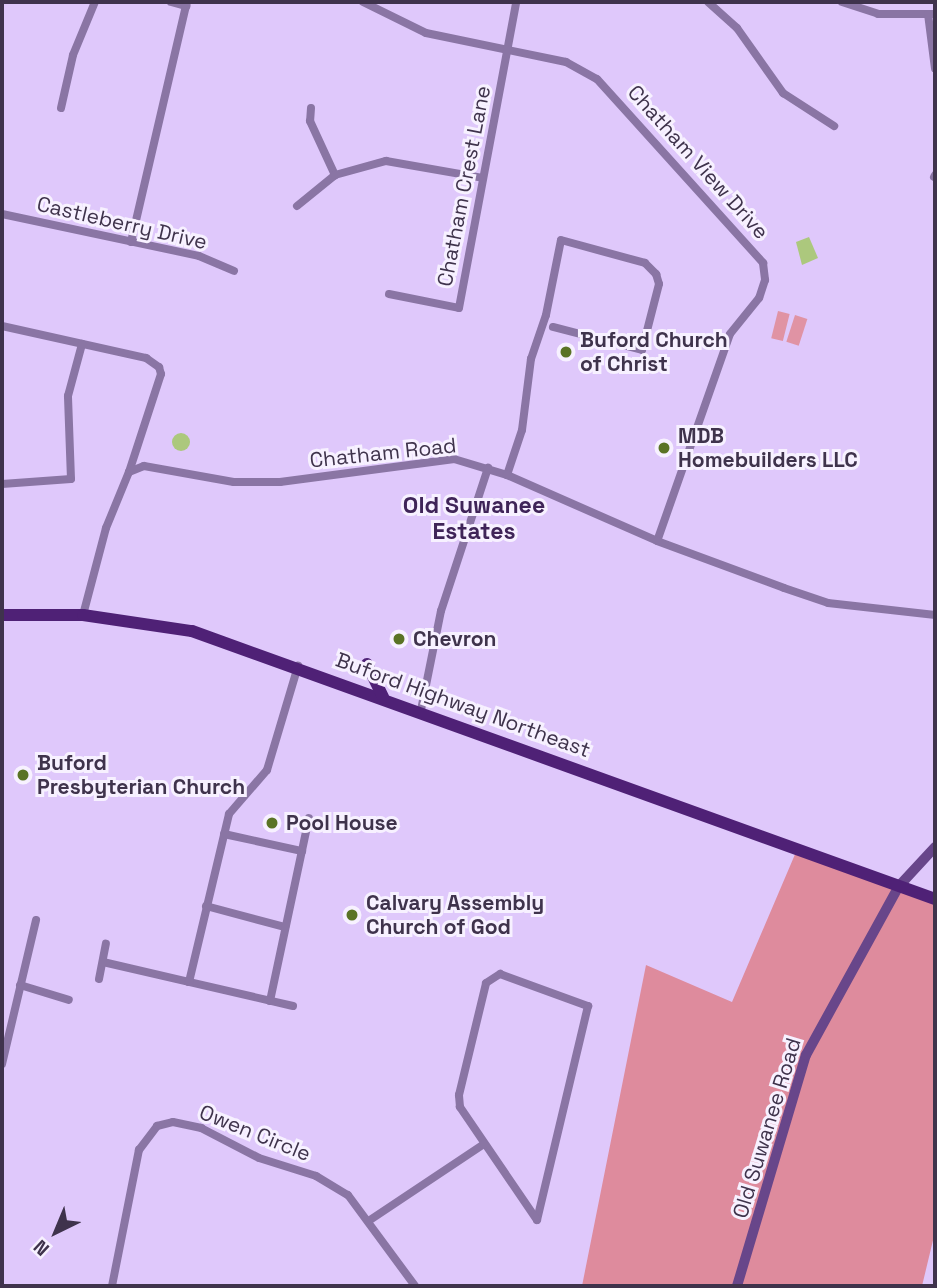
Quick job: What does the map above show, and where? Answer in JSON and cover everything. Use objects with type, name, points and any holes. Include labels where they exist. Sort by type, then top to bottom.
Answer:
[{"type":"main road","name":"Buford Highway Northeast","points":[[2,615],[83,615],[192,631],[383,696],[935,900]]},
{"type":"main road","points":[[367,664],[383,696]]},
{"type":"street","points":[[61,108],[78,39],[95,2]]},
{"type":"street","points":[[131,242],[186,4],[171,2]]},
{"type":"street","name":"Chatham View Drive","points":[[363,2],[426,33],[566,62],[597,79],[763,263],[765,280],[759,298],[730,334],[657,541]]},
{"type":"street","name":"Chatham Crest Lane","points":[[390,294],[459,308],[516,2]]},
{"type":"street","points":[[708,2],[737,28],[783,93],[834,126]]},
{"type":"street","points":[[842,2],[878,14],[932,14],[935,69]]},
{"type":"street","points":[[311,108],[310,121],[335,175]]},
{"type":"street","points":[[296,206],[335,175],[386,161],[483,178]]},
{"type":"street","name":"Castleberry Drive","points":[[2,214],[200,256],[233,271]]},
{"type":"street","points":[[507,475],[531,387],[531,359],[546,315],[561,240],[645,263],[656,274],[659,284],[642,350],[553,327]]},
{"type":"street","points":[[2,326],[146,358],[159,367],[161,374],[129,472],[106,528],[83,615]]},
{"type":"street","points":[[2,484],[71,479],[68,396],[82,344]]},
{"type":"street","name":"Chatham Road","points":[[129,472],[144,466],[234,482],[281,482],[454,459],[507,475],[657,541],[828,603],[935,615]]},
{"type":"street","points":[[421,710],[441,611],[488,468]]},
{"type":"street","points":[[189,982],[224,834],[236,803],[267,771],[299,666]]},
{"type":"street","points":[[270,1001],[309,818]]},
{"type":"street","points":[[224,834],[302,851]]},
{"type":"street","name":"Old Suwanee Road","points":[[737,1286],[806,1055],[899,886],[935,847]]},
{"type":"street","points":[[206,906],[285,927]]},
{"type":"street","points":[[2,1064],[36,920]]},
{"type":"street","points":[[99,979],[106,944]]},
{"type":"street","points":[[103,962],[293,1006]]},
{"type":"street","points":[[500,974],[582,1001],[588,1006],[582,1038],[537,1220],[484,1144],[460,1107],[459,1095],[486,984],[500,974]]},
{"type":"street","points":[[20,985],[69,1000]]},
{"type":"street","name":"Owen Circle","points":[[112,1286],[139,1150],[158,1126],[173,1122],[201,1128],[258,1158],[316,1176],[348,1195],[370,1220],[415,1286]]},
{"type":"street","points":[[370,1220],[484,1144]]},
{"type":"shaded area","points":[[809,237],[818,258],[802,265],[796,242]]},
{"type":"shaded area","points":[[778,311],[790,314],[783,341],[771,338]]},
{"type":"shaded area","points":[[795,315],[807,319],[799,346],[786,342]]},
{"type":"shaded area","points":[[181,433],[187,436],[190,442],[187,448],[181,451],[175,448],[172,442],[175,436]]},
{"type":"shaded area","points":[[796,852],[935,903],[935,1232],[922,1286],[582,1286],[646,965],[732,1002]]},
{"type":"place","name":"Buford Church of Christ","points":[[566,352]]},
{"type":"place","name":"MDB Homebuilders LLC","points":[[664,448]]},
{"type":"place","name":"Chevron","points":[[399,639]]},
{"type":"place","name":"Buford Presbyterian Church","points":[[23,775]]},
{"type":"place","name":"Pool House","points":[[272,823]]},
{"type":"place","name":"Calvary Assembly Church of God","points":[[352,915]]},
{"type":"district","name":"Old Suwanee Estates","points":[[474,518]]}]
